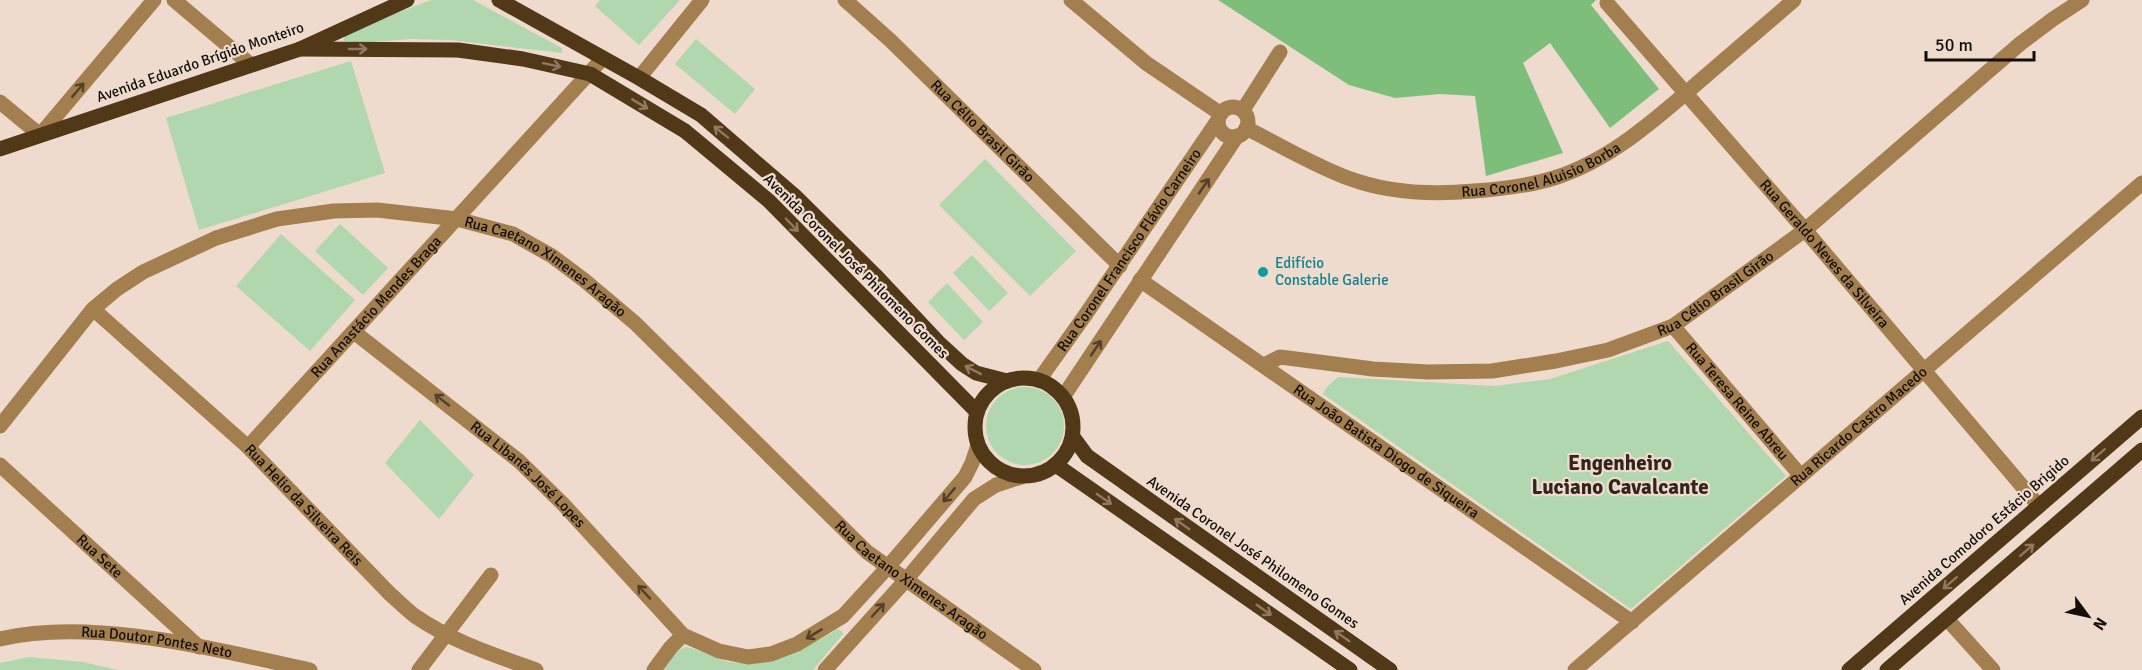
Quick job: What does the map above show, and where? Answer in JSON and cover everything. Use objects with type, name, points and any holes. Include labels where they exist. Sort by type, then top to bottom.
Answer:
[{"type":"main road","name":"Avenida Eduardo Brígido Monteiro","points":[[0,149],[300,49],[407,0]]},
{"type":"main road","name":"Avenida Coronel José Philomeno Gomes","points":[[499,0],[639,78],[700,115],[796,197],[962,364],[976,373],[1007,381]]},
{"type":"main road","name":"Avenida Coronel José Philomeno Gomes","points":[[300,49],[458,50],[523,59],[590,74],[685,131],[769,201],[977,412]]},
{"type":"main road","points":[[730,169],[746,152]]},
{"type":"main road","points":[[878,312],[896,297]]},
{"type":"main road","points":[[1023,378],[1039,380],[1052,386],[1064,397],[1072,416],[1073,437],[1067,452],[1056,465],[1040,475],[1021,477],[1007,474],[994,468],[984,458],[974,429],[977,412],[988,393],[1007,381],[1023,378]]},
{"type":"main road","name":"Avenida Comodoro Estácio Brigido","points":[[1849,670],[2142,417]]},
{"type":"main road","name":"Avenida Coronel José Philomeno Gomes","points":[[1073,437],[1087,456],[1389,670]]},
{"type":"main road","points":[[1887,670],[2142,450]]},
{"type":"main road","points":[[1056,465],[1350,670]]},
{"type":"main road","points":[[1227,583],[1241,565]]},
{"type":"street","points":[[0,102],[40,135],[154,0]]},
{"type":"street","points":[[174,0],[251,65]]},
{"type":"street","points":[[639,78],[702,0]]},
{"type":"street","name":"Rua Célio Brasil Girão","points":[[844,0],[891,41],[1119,266]]},
{"type":"street","points":[[1071,0],[1146,63],[1220,117],[1221,131],[1226,134],[1242,132],[1247,116],[1243,110],[1231,107],[1220,117]]},
{"type":"street","name":"Rua Célio Brasil Girão","points":[[1264,365],[1280,357],[1372,369],[1428,372],[1492,371],[1608,350],[1673,326],[1805,230],[2021,44],[2082,0]]},
{"type":"street","name":"Rua Coronel Aluisio Borba","points":[[1242,132],[1349,179],[1418,193],[1457,193],[1510,188],[1554,178],[1593,162],[1642,129],[1789,1]]},
{"type":"street","name":"Rua Geraldo Neves da Silveira","points":[[1607,3],[1805,230],[2039,506]]},
{"type":"street","points":[[1243,110],[1280,52]]},
{"type":"street","name":"Rua Anastácio Mendes Braga","points":[[248,447],[603,58]]},
{"type":"street","name":"Rua Coronel Francisco Flávio Carneiro","points":[[1039,380],[1144,231],[1220,117]]},
{"type":"street","name":"Rua Coronel Francisco Flávio Carneiro","points":[[1064,397],[1140,280],[1242,132]]},
{"type":"street","name":"Rua Ricardo Castro Macedo","points":[[1575,670],[2142,183]]},
{"type":"street","name":"Rua Caetano Ximenes Aragão","points":[[0,426],[93,309],[117,289],[143,272],[216,238],[277,219],[334,211],[377,210],[457,219],[513,234],[552,256],[584,280],[635,323],[867,552],[1034,670]]},
{"type":"street","points":[[1144,231],[1164,245]]},
{"type":"street","name":"Rua João Batista Diogo de Siqueira","points":[[1140,280],[1632,622]]},
{"type":"street","name":"Rua Helio da Silveira Reis","points":[[93,309],[248,447],[390,594],[415,615],[446,634],[484,652],[536,670]]},
{"type":"street","points":[[1086,314],[1109,329]]},
{"type":"street","name":"Rua Teresa Reine Abreu","points":[[1673,326],[1801,476]]},
{"type":"street","name":"Rua Libanês José Lopes","points":[[354,332],[519,461],[683,635]]},
{"type":"street","points":[[654,670],[683,635],[719,651],[748,657],[771,654],[797,644],[843,616],[964,477],[978,445]]},
{"type":"street","name":"Rua Sete","points":[[0,465],[199,647]]},
{"type":"street","points":[[825,670],[905,581],[974,499],[996,485],[1021,477]]},
{"type":"street","points":[[419,670],[491,575]]},
{"type":"street","points":[[843,616],[860,630]]},
{"type":"street","points":[[1947,618],[1993,670]]},
{"type":"street","name":"Rua Doutor Pontes Neto","points":[[0,639],[38,633],[76,632],[127,636],[199,647],[310,670]]},
{"type":"green space","points":[[431,0],[473,0],[562,48],[562,53],[451,40],[411,39],[361,43],[344,41],[344,36],[348,32]]},
{"type":"green space","points":[[600,0],[680,0],[639,45],[595,6]]},
{"type":"green space","points":[[1218,0],[1596,0],[1591,5],[1659,89],[1610,128],[1550,43],[1523,63],[1563,153],[1486,176],[1475,96],[1440,94],[1395,98],[1349,85]]},
{"type":"green space","points":[[696,39],[755,89],[735,114],[675,64]]},
{"type":"green space","points":[[351,61],[385,173],[199,230],[166,118]]},
{"type":"green space","points":[[985,159],[1076,251],[1030,296],[939,205]]},
{"type":"green space","points":[[340,224],[388,268],[363,295],[315,251]]},
{"type":"green space","points":[[281,234],[355,300],[310,351],[236,286]]},
{"type":"green space","points":[[972,255],[1008,293],[989,311],[953,273]]},
{"type":"green space","points":[[947,283],[983,322],[964,340],[928,302]]},
{"type":"green space","points":[[1668,341],[1786,476],[1631,609],[1323,394],[1338,377],[1494,386],[1550,379]]},
{"type":"green space","points":[[1025,387],[1040,390],[1053,398],[1061,411],[1064,426],[1061,441],[1053,454],[1040,462],[1025,465],[1010,462],[997,454],[989,441],[986,426],[989,411],[997,398],[1010,390]]},
{"type":"green space","points":[[420,420],[474,475],[439,519],[385,463]]},
{"type":"green space","points":[[838,629],[843,634],[813,670],[664,670],[676,653],[686,647],[725,661],[756,663],[784,656]]},
{"type":"green space","points":[[29,657],[83,662],[118,670],[0,670],[0,663]]},
{"type":"place","name":"Edifício Constable Galerie","points":[[1263,272]]},
{"type":"district","name":"Engenheiro Luciano Cavalcante","points":[[1620,475]]}]
